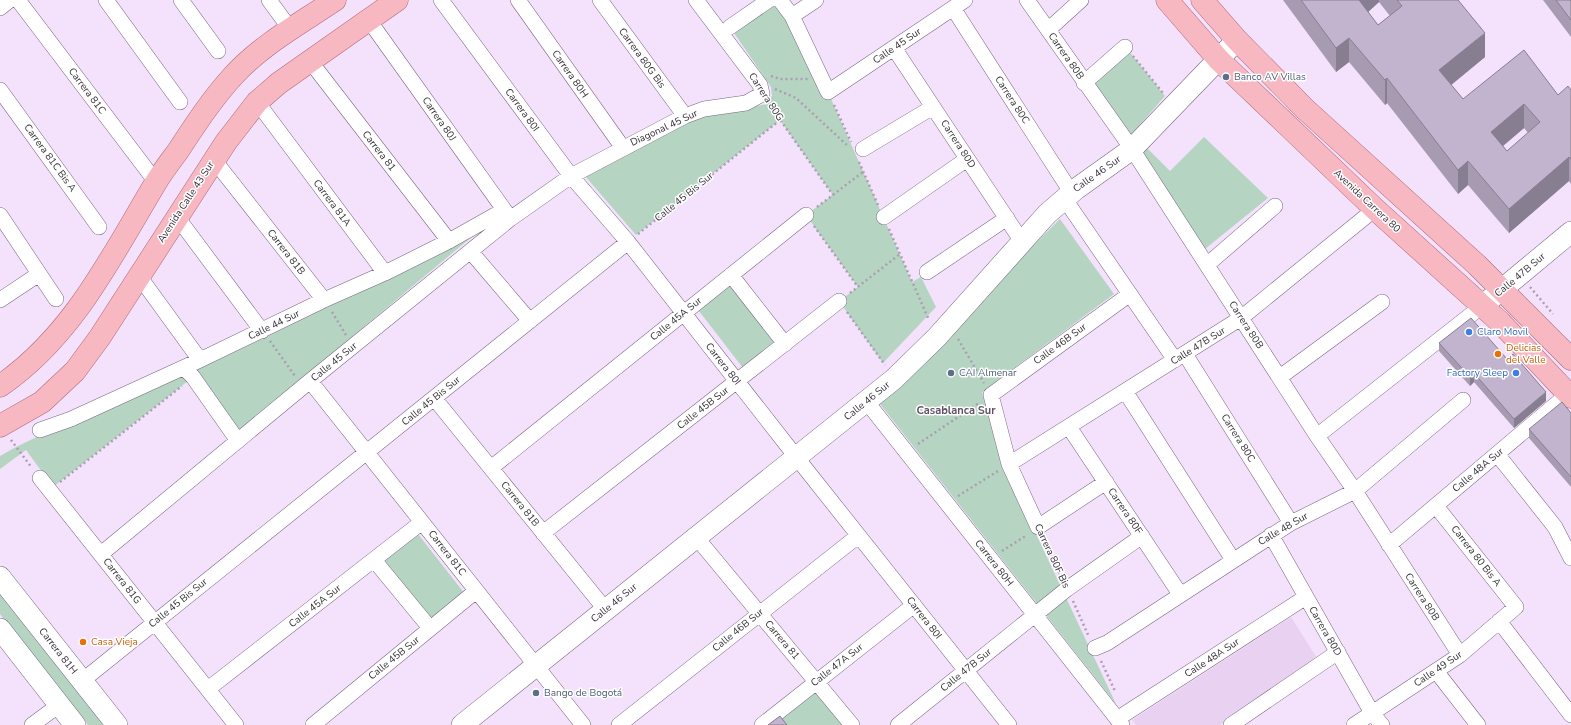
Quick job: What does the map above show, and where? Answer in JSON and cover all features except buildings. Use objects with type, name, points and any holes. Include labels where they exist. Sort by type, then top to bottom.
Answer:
[{"type":"main road","points":[[0,386],[19,373],[57,336],[118,250],[156,182],[195,124],[234,74],[250,60],[335,0]]},
{"type":"main road","name":"Avenida Calle 43 Sur","points":[[4,431],[42,402],[75,371],[100,337],[214,160],[239,124],[257,102],[278,83],[397,0]]},
{"type":"main road","name":"Avenida Carrera 80","points":[[1167,0],[1219,60],[1375,210],[1482,306],[1570,396]]},
{"type":"main road","points":[[1202,0],[1237,40],[1305,109],[1502,290],[1571,359]]},
{"type":"street","points":[[0,8],[10,0]]},
{"type":"street","name":"Carrera 81C","points":[[18,0],[156,182]]},
{"type":"street","points":[[106,0],[180,102]]},
{"type":"street","points":[[181,0],[218,51]]},
{"type":"street","points":[[269,0],[291,30]]},
{"type":"street","name":"Carrera 80I","points":[[441,0],[571,176],[628,242],[858,536],[1009,725]]},
{"type":"street","name":"Carrera 80H","points":[[518,0],[623,148]]},
{"type":"street","name":"Carrera 80G Bis","points":[[600,0],[685,116]]},
{"type":"street","name":"Carrera 80G","points":[[696,0],[746,67],[761,90]]},
{"type":"street","points":[[730,27],[769,0]]},
{"type":"street","points":[[780,0],[792,16],[822,78]]},
{"type":"street","points":[[792,16],[816,0]]},
{"type":"street","name":"Carrera 80B","points":[[1027,0],[1132,149],[1208,264],[1241,318],[1355,491],[1388,545],[1460,655]]},
{"type":"street","points":[[1048,30],[1081,0]]},
{"type":"street","name":"Calle 45 Sur","points":[[822,78],[828,92],[959,4]]},
{"type":"street","name":"Carrera 80C","points":[[959,4],[1068,195],[1130,294],[1180,357],[1291,522]]},
{"type":"street","name":"Carrera 80J","points":[[368,19],[507,215]]},
{"type":"street","name":"Calle 46 Sur","points":[[462,725],[696,536],[797,458],[894,379],[949,323],[1021,240],[1068,195],[1132,149],[1237,40]]},
{"type":"street","points":[[1084,82],[1125,47]]},
{"type":"street","name":"Carrera 80D","points":[[894,48],[1021,240]]},
{"type":"street","name":"Carrera 81","points":[[310,60],[449,241]]},
{"type":"street","name":"Carrera 81C Bis A","points":[[0,90],[100,227]]},
{"type":"street","name":"Diagonal 45 Sur","points":[[571,176],[685,116],[704,109],[746,103],[761,90]]},
{"type":"street","name":"Carrera 81A","points":[[257,102],[385,273]]},
{"type":"street","points":[[857,149],[933,107]]},
{"type":"street","points":[[884,217],[967,159]]},
{"type":"street","name":"Carrera 81B","points":[[214,160],[324,300]]},
{"type":"street","name":"Calle 45 Sur","points":[[100,554],[306,384],[471,252],[507,215],[571,176]]},
{"type":"street","points":[[1208,264],[1275,206]]},
{"type":"street","name":"Calle 47B Sur","points":[[1009,464],[1241,318],[1375,210]]},
{"type":"street","points":[[0,215],[4,231],[39,274],[56,299]]},
{"type":"street","name":"Calle 44 Sur","points":[[40,430],[189,372],[200,360],[324,300],[385,273],[449,241],[507,215]]},
{"type":"street","name":"Calle 45A Sur","points":[[491,468],[806,215]]},
{"type":"street","points":[[177,217],[262,331]]},
{"type":"street","points":[[927,272],[1007,218]]},
{"type":"street","name":"Calle 47B Sur","points":[[1318,436],[1502,290],[1571,232]]},
{"type":"street","name":"Calle 45 Bis Sur","points":[[82,681],[628,242]]},
{"type":"street","points":[[471,252],[530,321]]},
{"type":"street","points":[[0,300],[39,274]]},
{"type":"street","points":[[731,275],[785,344]]},
{"type":"street","points":[[139,276],[200,360]]},
{"type":"street","name":"Calle 46B Sur","points":[[991,395],[1130,294]]},
{"type":"street","name":"Calle 45B Sur","points":[[543,533],[839,301]]},
{"type":"street","points":[[1280,377],[1382,302]]},
{"type":"street","points":[[189,372],[238,441]]},
{"type":"street","name":"Carrera 81C","points":[[306,384],[367,452],[583,725]]},
{"type":"street","points":[[1125,392],[1233,560]]},
{"type":"street","name":"Carrera 80F Bis","points":[[991,395],[1009,464],[1038,528]]},
{"type":"street","name":"Calle 48A Sur","points":[[1388,545],[1570,396]]},
{"type":"street","name":"Carrera 81B","points":[[434,398],[605,609]]},
{"type":"street","name":"Calle 48 Sur","points":[[1095,648],[1107,643],[1291,522],[1355,491],[1463,400]]},
{"type":"street","name":"Carrera 80H","points":[[866,401],[1034,615],[1121,719]]},
{"type":"street","name":"Carrera 80F","points":[[1069,426],[1180,594]]},
{"type":"street","points":[[1498,454],[1555,527],[1571,558]]},
{"type":"street","name":"Carrera 81G","points":[[40,478],[236,725]]},
{"type":"street","points":[[1038,528],[1106,482]]},
{"type":"street","name":"Carrera 80 Bis A","points":[[1436,506],[1516,607]]},
{"type":"street","name":"Calle 45A Sur","points":[[208,689],[422,522]]},
{"type":"street","name":"Carrera 80D","points":[[1271,535],[1372,713],[1382,725]]},
{"type":"street","name":"Carrera 81","points":[[696,536],[852,725]]},
{"type":"street","name":"Calle 46B Sur","points":[[619,725],[858,536]]},
{"type":"street","points":[[1034,615],[1067,589],[1142,536]]},
{"type":"street","points":[[374,560],[430,628]]},
{"type":"street","name":"Carrera 81H","points":[[0,577],[117,725]]},
{"type":"street","name":"Calle 45B Sur","points":[[313,725],[476,590]]},
{"type":"street","name":"Calle 48A Sur","points":[[1121,719],[1306,597]]},
{"type":"street","name":"Calle 47A Sur","points":[[762,725],[914,605]]},
{"type":"street","name":"Calle 49 Sur","points":[[1354,725],[1460,655],[1516,607]]},
{"type":"street","name":"Calle 47B Sur","points":[[898,725],[1034,615]]},
{"type":"street","points":[[1499,621],[1570,710]]},
{"type":"street","points":[[0,629],[75,725]]},
{"type":"street","points":[[1231,725],[1338,652]]},
{"type":"street","points":[[1436,672],[1478,725]]},
{"type":"street","points":[[32,725],[59,705]]},
{"type":"path","points":[[1125,47],[1174,106]]},
{"type":"path","points":[[746,67],[780,79],[797,80],[822,78]]},
{"type":"path","points":[[761,90],[781,90],[796,98],[857,149]]},
{"type":"path","name":"Carrera 80G","points":[[761,90],[780,120],[833,195]]},
{"type":"path","name":"Calle 45 Bis Sur","points":[[628,242],[780,120]]},
{"type":"path","points":[[858,287],[806,215],[864,172]]},
{"type":"path","points":[[894,379],[839,301],[900,254]]},
{"type":"path","points":[[324,300],[353,347]]},
{"type":"path","points":[[906,452],[991,395],[949,323]]},
{"type":"path","points":[[262,331],[306,384]]},
{"type":"path","points":[[50,490],[189,372]]},
{"type":"path","points":[[4,431],[40,478]]},
{"type":"path","points":[[946,503],[1009,464]]},
{"type":"path","points":[[990,559],[1038,528]]},
{"type":"path","name":"Carrera 80F Bis","points":[[1038,528],[1095,648],[1121,719]]},
{"type":"shaded area","points":[[1291,617],[1319,661],[1220,725],[1136,725],[1132,720]]},
{"type":"green space","points":[[770,0],[789,19],[828,92],[912,282],[921,277],[936,307],[883,363],[839,301],[858,287],[806,215],[833,195],[780,120],[636,235],[585,176],[686,122],[700,117],[767,104],[772,96],[771,87],[730,27]]},
{"type":"green space","points":[[1128,50],[1165,96],[1129,137],[1091,83]]},
{"type":"green space","points":[[1204,137],[1268,198],[1205,249],[1141,153],[1147,148],[1170,171]]},
{"type":"green space","points":[[504,210],[234,435],[193,377],[53,487],[26,450],[0,469],[0,456],[16,447]]},
{"type":"green space","points":[[1060,219],[1114,294],[982,392],[1006,470],[1116,704],[880,404],[924,365],[995,283]]},
{"type":"green space","points":[[734,283],[779,340],[743,368],[699,311]]},
{"type":"green space","points":[[418,534],[465,594],[430,621],[383,561]]},
{"type":"green space","points":[[0,589],[108,725],[88,725],[0,614]]},
{"type":"green space","points":[[816,688],[847,725],[771,725]]},
{"type":"place","name":"Banco AV Villas","points":[[1226,77]]},
{"type":"place","name":"Claro Movil","points":[[1469,332]]},
{"type":"place","name":"Delicias del Valle","points":[[1498,354]]},
{"type":"place","name":"CAI Almenar","points":[[951,373]]},
{"type":"place","name":"Factory Sleep","points":[[1516,373]]},
{"type":"place","name":"Casa Vieja","points":[[83,642]]},
{"type":"place","name":"Bango de Bogotá","points":[[536,693]]},
{"type":"district","name":"Casablanca Sur","points":[[956,410]]}]
